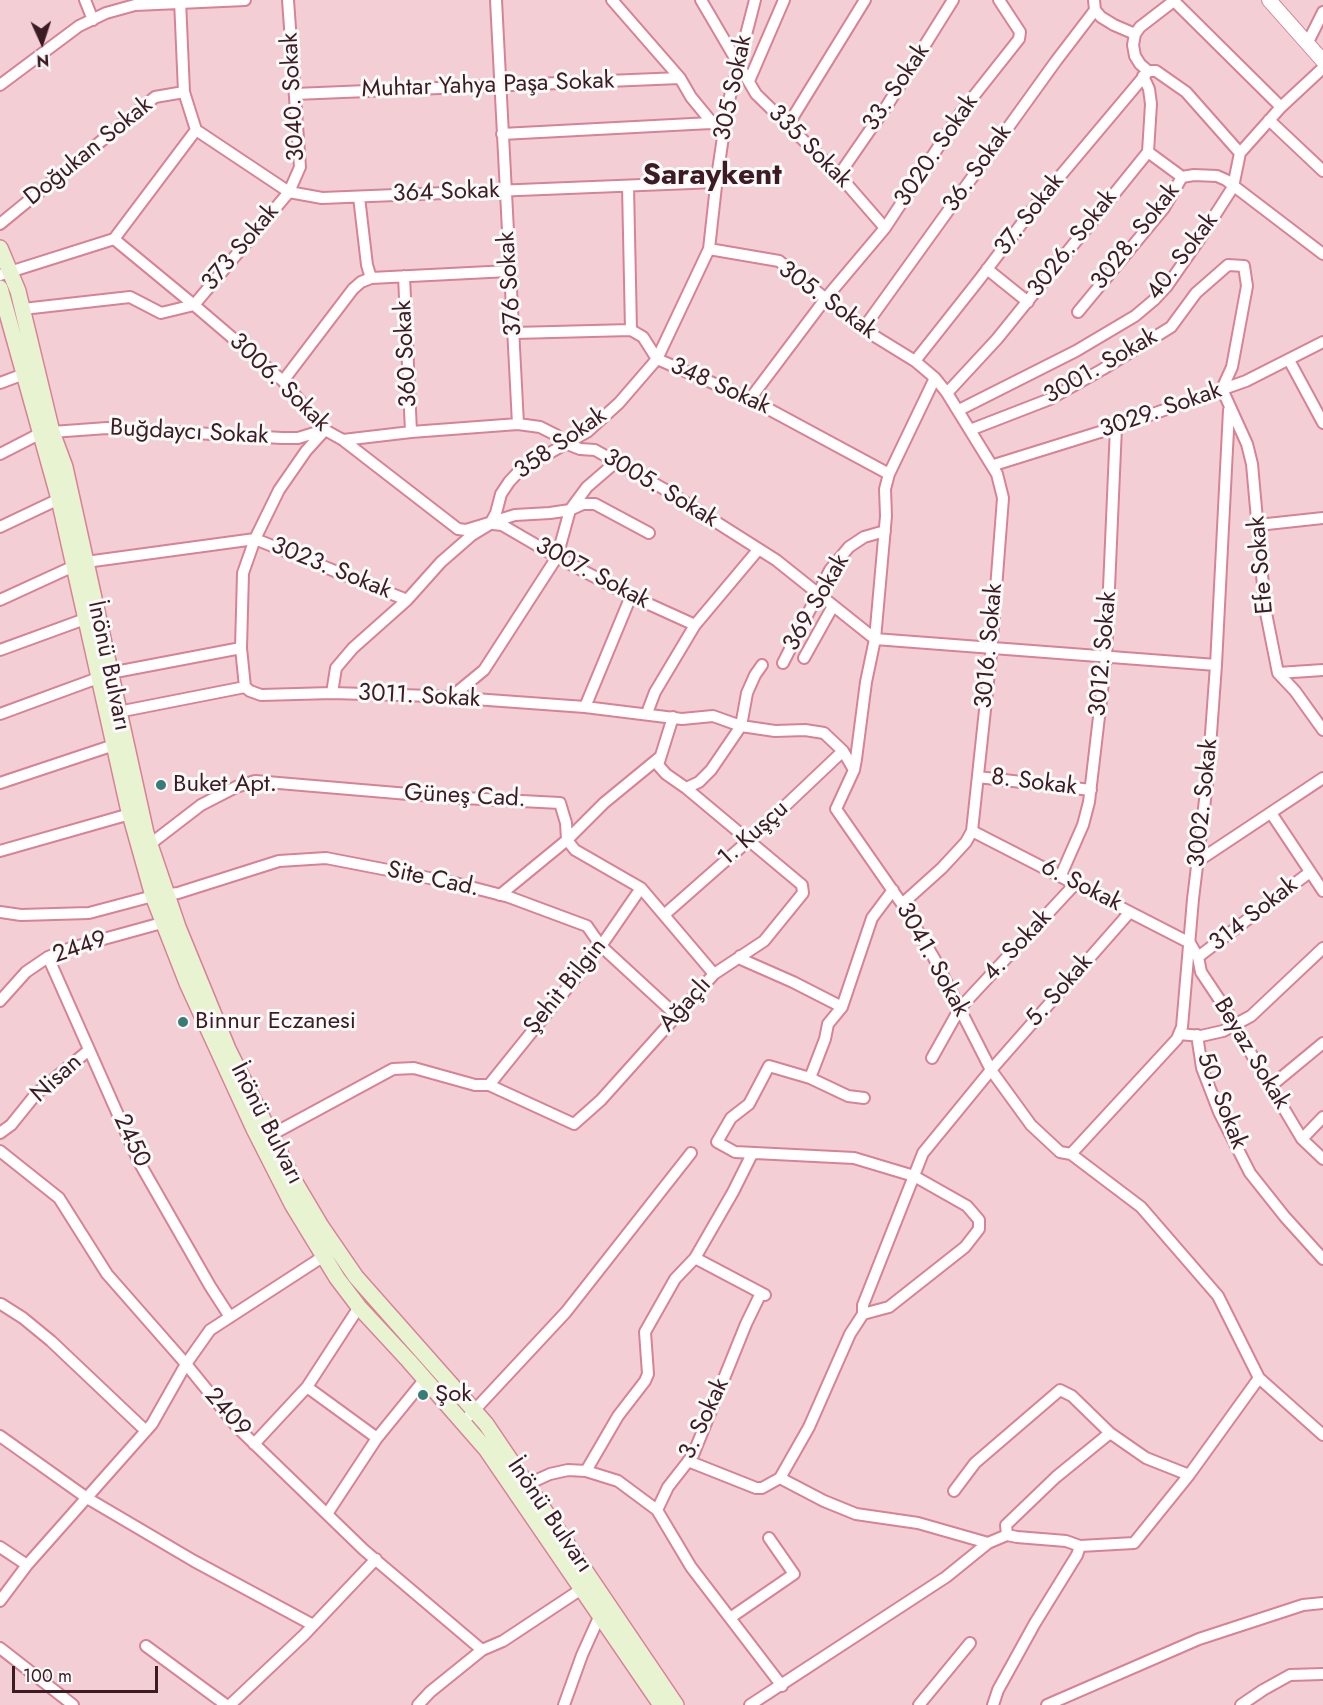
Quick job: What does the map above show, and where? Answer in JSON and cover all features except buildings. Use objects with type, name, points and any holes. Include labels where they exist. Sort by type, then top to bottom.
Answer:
[{"type":"main road","name":"İnönü Bulvarı","points":[[0,248],[6,273],[23,309],[47,433],[65,467],[80,564],[104,676],[118,712],[160,896],[228,1049],[292,1177],[356,1277],[486,1424],[528,1484],[586,1585],[600,1615],[662,1705]]},
{"type":"main road","points":[[0,288],[24,374],[47,433],[59,499],[80,564],[85,619],[104,676],[114,745],[130,814],[160,896]]},
{"type":"main road","name":"İnönü Bulvarı","points":[[170,920],[187,983],[260,1141],[292,1204],[337,1278],[359,1307],[486,1449],[676,1705]]},
{"type":"street","points":[[85,0],[93,20]]},
{"type":"street","points":[[0,85],[79,26],[106,13],[135,5],[180,1],[245,0]]},
{"type":"street","name":"3040. Sokak","points":[[288,0],[300,167],[289,192]]},
{"type":"street","name":"376 Sokak","points":[[496,0],[518,424]]},
{"type":"street","points":[[612,0],[680,78],[711,123],[724,130]]},
{"type":"street","name":"335 Sokak","points":[[701,0],[756,94],[839,175],[885,228]]},
{"type":"street","name":"305 Sokak","points":[[709,249],[724,130],[755,0]]},
{"type":"street","points":[[749,81],[784,0]]},
{"type":"street","points":[[788,125],[865,0]]},
{"type":"street","name":"33. Sokak","points":[[839,175],[888,104],[953,0]]},
{"type":"street","name":"3020. Sokak","points":[[750,399],[826,298],[885,228],[962,111],[1019,39],[1020,32],[999,0]]},
{"type":"street","points":[[1182,177],[1148,152],[1149,89],[1133,45],[1135,34],[1140,27],[1174,0],[1281,107]]},
{"type":"street","points":[[1269,0],[1323,61]]},
{"type":"street","points":[[6,273],[114,239],[196,129],[184,92],[180,1]]},
{"type":"street","points":[[1095,5],[1101,17],[1135,34]]},
{"type":"street","name":"36. Sokak","points":[[863,329],[1095,5]]},
{"type":"street","points":[[1308,42],[1323,12]]},
{"type":"street","name":"40. Sokak","points":[[959,410],[1076,351],[1141,310],[1167,286],[1233,187],[1240,153],[1281,107],[1323,68]]},
{"type":"street","points":[[1145,74],[1156,71],[1186,92],[1240,153]]},
{"type":"street","name":"37. Sokak","points":[[915,361],[1035,206],[1145,74]]},
{"type":"street","name":"Muhtar Yahya Paşa Sokak","points":[[296,94],[680,78]]},
{"type":"street","name":"Doğukan Sokak","points":[[0,224],[155,97],[184,92]]},
{"type":"street","points":[[1269,120],[1323,171]]},
{"type":"street","points":[[502,134],[711,123]]},
{"type":"street","name":"364 Sokak","points":[[196,129],[289,192],[322,198],[716,182]]},
{"type":"street","name":"3026. Sokak","points":[[947,393],[998,339],[1148,152]]},
{"type":"street","name":"3028. Sokak","points":[[1078,312],[1164,208],[1182,177],[1217,176],[1230,182],[1233,187],[1323,254]]},
{"type":"street","points":[[628,186],[631,330]]},
{"type":"street","name":"373 Sokak","points":[[194,304],[289,192]]},
{"type":"street","points":[[359,197],[367,265],[371,278]]},
{"type":"street","name":"3006. Sokak","points":[[114,239],[283,381],[325,430],[343,440],[458,529],[466,530],[515,515],[550,513],[570,510],[583,504],[595,504],[649,533]]},
{"type":"street","name":"305. Sokak","points":[[709,249],[779,261],[863,329],[915,361],[935,378]]},
{"type":"street","name":"348 Sokak","points":[[709,249],[657,359],[750,399],[890,474]]},
{"type":"street","name":"3001. Sokak","points":[[970,430],[1050,399],[1103,369],[1171,327],[1196,294],[1228,265],[1244,266],[1247,286],[1232,367],[1222,389]]},
{"type":"street","points":[[987,269],[1028,302]]},
{"type":"street","points":[[283,381],[353,289],[361,282],[371,278],[509,271]]},
{"type":"street","name":"360 Sokak","points":[[404,276],[411,432]]},
{"type":"street","points":[[23,309],[130,297],[160,313],[194,304]]},
{"type":"street","points":[[514,333],[631,330],[643,337],[657,359]]},
{"type":"street","name":"3029. Sokak","points":[[994,465],[1116,427],[1246,381],[1323,342]]},
{"type":"street","name":"358 Sokak","points":[[490,524],[496,513],[501,494],[521,469],[587,432],[619,403],[657,359]]},
{"type":"street","points":[[1289,360],[1323,423]]},
{"type":"street","points":[[0,383],[24,374]]},
{"type":"street","name":"3016. Sokak","points":[[935,378],[959,410],[981,450],[994,465],[1003,498],[992,648],[972,831]]},
{"type":"street","name":"3041. Sokak","points":[[935,378],[885,489],[885,531],[875,639],[866,682],[854,770],[836,809],[902,904],[934,958],[991,1070],[1031,1125],[1060,1152],[1071,1154],[1141,1207],[1218,1296],[1258,1378],[1323,1435]]},
{"type":"street","name":"Efe Sokak","points":[[1222,389],[1247,444],[1252,464],[1265,608],[1278,673]]},
{"type":"street","name":"3002. Sokak","points":[[1071,1154],[1177,1039],[1182,1027],[1208,775],[1230,408]]},
{"type":"street","name":"3005. Sokak","points":[[343,440],[518,424],[540,427],[556,435],[565,443],[580,449],[595,450],[664,489],[776,560],[875,639]]},
{"type":"street","name":"3012. Sokak","points":[[1061,875],[1083,825],[1091,790],[1106,657],[1116,427]]},
{"type":"street","name":"Buğdaycı Sokak","points":[[47,433],[107,428],[298,438],[325,430]]},
{"type":"street","points":[[118,712],[245,687],[241,648],[243,573],[255,539],[279,490],[306,451],[325,430]]},
{"type":"street","points":[[0,454],[47,433]]},
{"type":"street","points":[[450,698],[484,670],[557,557],[570,510],[586,487],[616,462]]},
{"type":"street","points":[[0,527],[59,499]]},
{"type":"street","points":[[1258,525],[1323,518]]},
{"type":"street","points":[[332,693],[336,668],[353,648],[407,600],[441,562],[472,535],[490,524]]},
{"type":"street","name":"3007. Sokak","points":[[490,524],[502,525],[631,596],[695,626]]},
{"type":"street","name":"369 Sokak","points":[[783,663],[830,570],[849,547],[864,537],[885,531]]},
{"type":"street","points":[[0,600],[80,564],[255,539]]},
{"type":"street","name":"3023. Sokak","points":[[255,539],[407,600]]},
{"type":"street","points":[[647,713],[655,692],[695,626],[758,549]]},
{"type":"street","points":[[585,707],[631,596]]},
{"type":"street","points":[[804,658],[833,606]]},
{"type":"street","points":[[0,650],[85,619]]},
{"type":"street","points":[[875,639],[1216,665]]},
{"type":"street","points":[[0,714],[104,676],[241,648]]},
{"type":"street","points":[[686,788],[699,782],[711,770],[741,726],[747,693],[762,665]]},
{"type":"street","points":[[1278,673],[1323,670]]},
{"type":"street","points":[[1278,673],[1295,691],[1323,730]]},
{"type":"street","name":"3011. Sokak","points":[[245,687],[261,695],[332,693],[450,698],[585,707],[682,719],[713,716],[741,726],[824,733],[843,751],[854,770]]},
{"type":"street","points":[[673,717],[658,765],[748,840]]},
{"type":"street","points":[[0,783],[114,745]]},
{"type":"street","name":"1. Kuşçu","points":[[663,915],[748,840],[843,751]]},
{"type":"street","points":[[500,894],[567,840],[604,803],[660,757]]},
{"type":"street","name":"8. Sokak","points":[[978,777],[1091,790]]},
{"type":"street","points":[[1198,861],[1323,778]]},
{"type":"street","name":"Güneş Cad.","points":[[150,845],[201,805],[236,787],[255,781],[416,795],[560,803],[567,823],[567,840]]},
{"type":"street","points":[[1271,813],[1323,891]]},
{"type":"street","points":[[0,851],[130,814]]},
{"type":"street","points":[[902,904],[942,868],[966,842],[972,831]]},
{"type":"street","name":"6. Sokak","points":[[972,831],[1190,943]]},
{"type":"street","points":[[567,840],[575,850],[641,888],[714,974]]},
{"type":"street","name":"Ağaçlı","points":[[489,1085],[574,1124],[601,1100],[714,974],[764,940],[803,893],[802,885],[748,840]]},
{"type":"street","name":"Site Cad.","points":[[0,912],[21,915],[89,913],[160,896],[279,861],[326,858],[500,894],[587,926],[601,945],[677,1016]]},
{"type":"street","name":"314 Sokak","points":[[1198,957],[1310,872]]},
{"type":"street","name":"4. Sokak","points":[[932,1058],[960,1008],[1076,883]]},
{"type":"street","name":"Şehit Bilgin","points":[[489,1085],[601,945],[641,888]]},
{"type":"street","points":[[810,1078],[825,1039],[828,1024],[842,1007],[872,918],[893,890]]},
{"type":"street","name":"5. Sokak","points":[[780,1478],[809,1427],[850,1334],[863,1314],[862,1305],[923,1153],[991,1070],[1130,912]]},
{"type":"street","name":"2449","points":[[0,1001],[26,972],[48,957],[71,948],[170,920]]},
{"type":"street","name":"Beyaz Sokak","points":[[1190,943],[1198,957],[1201,972],[1227,1011],[1302,1139],[1323,1159]]},
{"type":"street","name":"50. Sokak","points":[[1323,948],[1251,1016],[1223,1031],[1197,1035],[1203,1068],[1219,1112],[1250,1173],[1323,1259]]},
{"type":"street","points":[[740,956],[743,960],[842,1007]]},
{"type":"street","name":"2450","points":[[48,957],[139,1162],[230,1317]]},
{"type":"street","points":[[1179,1034],[1197,1035]]},
{"type":"street","points":[[1271,1086],[1323,1043]]},
{"type":"street","name":"Nisan","points":[[0,1133],[11,1125],[36,1094],[89,1050]]},
{"type":"street","points":[[863,1314],[889,1307],[965,1247],[979,1229],[979,1220],[967,1206],[914,1176],[854,1158],[752,1154],[735,1152],[717,1142],[730,1118],[750,1104],[769,1066],[810,1078],[848,1096],[864,1098]]},
{"type":"street","points":[[271,1135],[393,1069],[414,1068],[475,1085],[489,1085]]},
{"type":"street","points":[[1302,1139],[1323,1117]]},
{"type":"street","name":"2409","points":[[0,1151],[59,1198],[107,1274],[186,1364],[238,1428],[376,1559],[482,1650]]},
{"type":"street","points":[[462,1422],[474,1412],[566,1312],[691,1153]]},
{"type":"street","points":[[586,1471],[618,1416],[644,1386],[648,1374],[645,1332],[675,1279],[695,1258],[752,1154]]},
{"type":"street","points":[[0,1601],[27,1565],[152,1424],[186,1364],[210,1330],[324,1256]]},
{"type":"street","name":"3. Sokak","points":[[657,1510],[668,1487],[693,1455],[746,1324],[763,1294],[695,1258]]},
{"type":"street","points":[[0,1306],[23,1318],[51,1341],[146,1431]]},
{"type":"street","points":[[254,1444],[307,1388],[359,1307]]},
{"type":"street","points":[[750,1705],[946,1577],[988,1543],[1007,1535],[1017,1538],[1066,1541],[1080,1546],[1134,1543],[1189,1474],[1258,1378]]},
{"type":"street","points":[[327,1514],[377,1438],[425,1379]]},
{"type":"street","points":[[307,1388],[377,1438]]},
{"type":"street","points":[[954,1491],[975,1463],[1060,1390],[1072,1396],[1110,1432],[1146,1458],[1189,1474]]},
{"type":"street","points":[[1007,1535],[1006,1526],[1056,1477],[1110,1432]]},
{"type":"street","points":[[0,1436],[87,1498],[194,1561],[313,1625]]},
{"type":"street","points":[[688,1461],[756,1488],[762,1488],[780,1478],[824,1501],[856,1514],[918,1523],[988,1543]]},
{"type":"street","points":[[528,1484],[550,1474],[568,1470],[586,1471],[618,1481],[657,1510],[691,1567],[782,1686]]},
{"type":"street","points":[[730,1618],[794,1574],[769,1538]]},
{"type":"street","points":[[993,1705],[1035,1623],[1077,1555],[1080,1546]]},
{"type":"street","points":[[0,1547],[27,1565]]},
{"type":"street","points":[[146,1646],[228,1705],[313,1625],[376,1559]]},
{"type":"street","points":[[418,1705],[430,1692],[482,1650],[503,1641],[586,1585]]},
{"type":"street","points":[[1047,1705],[1199,1639],[1303,1605],[1323,1603]]},
{"type":"street","points":[[564,1705],[582,1655],[600,1615]]},
{"type":"street","points":[[919,1705],[970,1643]]},
{"type":"street","points":[[0,1648],[73,1705]]},
{"type":"street","points":[[1241,1705],[1263,1689],[1290,1676],[1323,1674]]},
{"type":"place","name":"Buket Apt.","points":[[161,785]]},
{"type":"place","name":"Binnur Eczanesi","points":[[183,1022]]},
{"type":"place","name":"Şok","points":[[423,1395]]},
{"type":"district","name":"Saraykent","points":[[712,177]]}]
